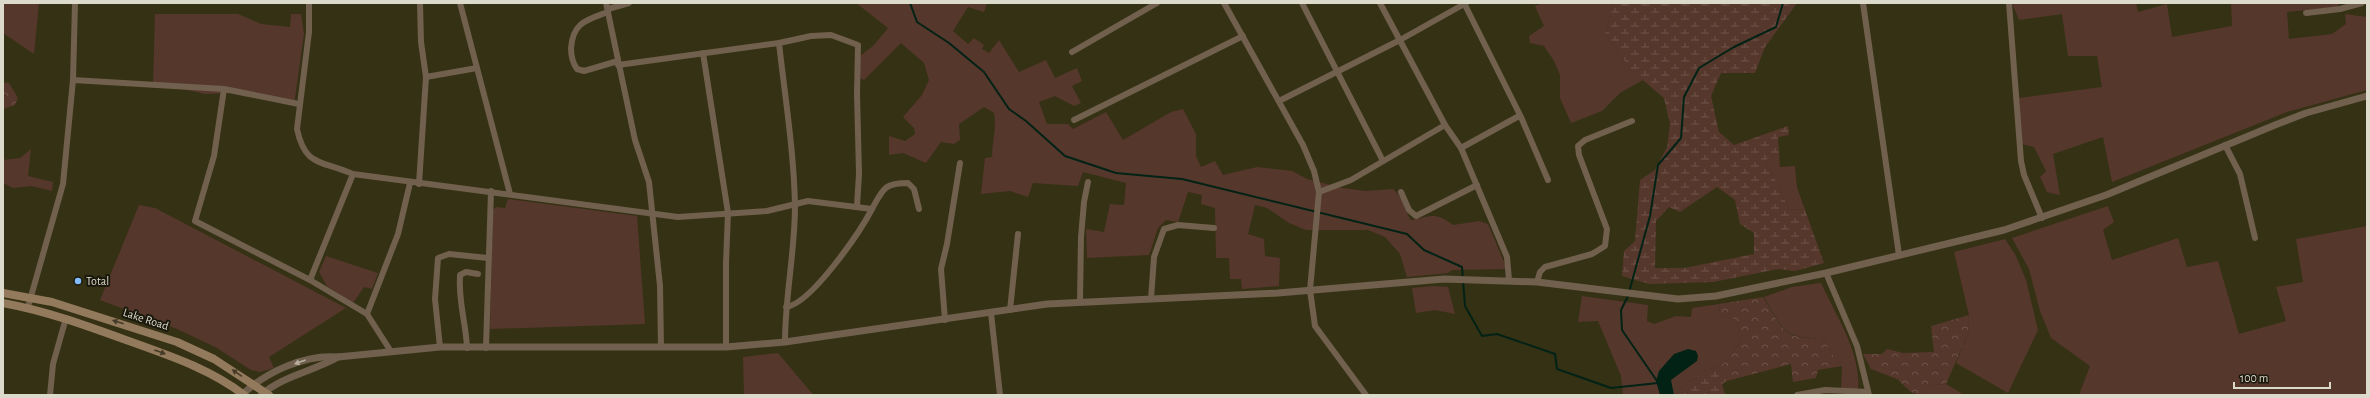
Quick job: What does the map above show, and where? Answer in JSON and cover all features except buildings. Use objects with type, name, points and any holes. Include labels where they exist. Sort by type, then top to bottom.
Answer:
[{"type":"main road","name":"Lake Road","points":[[3,293],[31,297],[177,342],[214,359],[253,384],[265,394]]},
{"type":"main road","points":[[3,303],[66,318],[176,357],[230,384],[243,395]]},
{"type":"street","points":[[28,308],[62,184],[73,80],[75,3]]},
{"type":"street","points":[[309,3],[309,32],[297,129],[303,152],[310,158],[353,174],[410,183],[491,191],[678,218],[767,211],[808,201],[872,209]]},
{"type":"street","points":[[419,184],[426,77],[421,42],[420,3]]},
{"type":"street","points":[[460,3],[510,194]]},
{"type":"street","points":[[629,3],[607,8],[576,28],[572,36],[571,54],[577,69],[584,71],[618,63],[779,43],[811,36],[831,35],[858,45],[856,94],[859,174],[857,206]]},
{"type":"street","points":[[1072,52],[1157,3]]},
{"type":"street","points":[[1224,3],[1303,145],[1314,171],[1319,192],[1310,290],[1316,328],[1332,347],[1348,374],[1366,395]]},
{"type":"street","points":[[1302,3],[1383,161]]},
{"type":"street","points":[[1380,3],[1445,125],[1461,148],[1507,257],[1509,280]]},
{"type":"street","points":[[1279,101],[1400,40],[1465,3],[1548,180]]},
{"type":"street","points":[[1863,3],[1899,255]]},
{"type":"street","points":[[2009,3],[2021,161],[2024,175],[2042,218]]},
{"type":"street","points":[[2306,13],[2340,9],[2362,3]]},
{"type":"street","points":[[607,8],[635,140],[649,182],[660,286],[661,347]]},
{"type":"street","points":[[1074,120],[1243,36]]},
{"type":"street","points":[[779,43],[795,205],[794,239],[786,307],[785,342]]},
{"type":"street","points":[[703,53],[728,213],[726,347]]},
{"type":"street","points":[[426,77],[477,68]]},
{"type":"street","points":[[73,80],[224,89],[299,104]]},
{"type":"street","points":[[224,89],[214,156],[195,221],[310,280],[367,314],[390,350]]},
{"type":"street","points":[[243,395],[253,384],[300,361],[321,355],[338,356],[390,350],[440,347],[726,347],[785,342],[1047,304],[1151,300],[1310,290],[1444,279],[1537,282],[1639,296],[1678,299],[1716,296],[1826,273],[2004,230],[2106,196],[2225,145],[2306,113],[2367,96]]},
{"type":"street","points":[[1461,148],[1519,116]]},
{"type":"street","points":[[1537,282],[1543,268],[1592,254],[1605,246],[1607,229],[1579,155],[1578,146],[1585,140],[1632,121]]},
{"type":"street","points":[[1319,192],[1351,180],[1445,125]]},
{"type":"street","points":[[2225,145],[2240,174],[2255,238]]},
{"type":"street","points":[[945,320],[941,269],[947,244],[960,163]]},
{"type":"street","points":[[310,280],[353,174]]},
{"type":"street","points":[[1080,302],[1081,237],[1084,202],[1088,182]]},
{"type":"street","points":[[367,314],[398,234],[410,183]]},
{"type":"street","points":[[786,307],[797,303],[841,259],[886,186],[908,183],[914,189],[919,209]]},
{"type":"street","points":[[1401,192],[1411,214],[1416,216],[1477,185]]},
{"type":"street","points":[[486,348],[491,191]]},
{"type":"street","points":[[1151,300],[1154,257],[1164,229],[1178,225],[1214,228]]},
{"type":"street","points":[[1010,310],[1018,234]]},
{"type":"street","points":[[440,347],[434,299],[438,258],[449,254],[488,258]]},
{"type":"street","points":[[467,348],[466,328],[460,307],[460,275],[466,272],[478,274]]},
{"type":"street","points":[[1797,395],[1825,390],[1868,394],[1857,346],[1826,273]]},
{"type":"street","points":[[990,313],[1000,395]]},
{"type":"street","points":[[50,395],[53,364],[66,318]]},
{"type":"street","points":[[265,394],[322,366],[338,356]]},
{"type":"green space","points":[[3,3],[39,3],[34,54],[3,33]]},
{"type":"green space","points":[[856,3],[987,3],[984,12],[968,7],[953,31],[968,44],[974,38],[984,45],[982,49],[989,53],[999,40],[1019,72],[1046,60],[1055,78],[1077,68],[1082,81],[1072,86],[1081,103],[1074,106],[1055,96],[1039,102],[1047,124],[1068,124],[1073,129],[1106,112],[1123,140],[1171,112],[1183,109],[1196,134],[1196,156],[1201,167],[1215,161],[1223,175],[1257,167],[1292,171],[1307,179],[1342,188],[1366,191],[1393,189],[1399,196],[1411,220],[1437,216],[1453,225],[1479,221],[1488,224],[1507,269],[1452,270],[1448,273],[1407,277],[1400,254],[1385,237],[1368,230],[1306,230],[1289,223],[1267,208],[1255,205],[1248,234],[1264,239],[1265,256],[1280,258],[1279,286],[1242,289],[1241,279],[1230,279],[1229,258],[1216,258],[1215,208],[1201,204],[1202,195],[1188,192],[1178,222],[1166,220],[1158,228],[1149,255],[1087,258],[1086,229],[1104,232],[1110,204],[1124,205],[1126,183],[1083,172],[1078,186],[1033,183],[1028,197],[1010,191],[981,194],[985,158],[992,157],[995,124],[994,113],[984,107],[959,124],[960,140],[954,144],[941,142],[926,163],[903,153],[889,155],[889,136],[905,141],[915,134],[914,128],[903,117],[922,95],[929,80],[924,63],[901,43],[864,80],[856,76],[855,60],[874,45],[888,28]]},
{"type":"green space","points":[[1543,3],[1613,3],[1605,34],[1632,71],[1643,80],[1620,93],[1602,111],[1571,123],[1560,98],[1560,75],[1554,61],[1544,46],[1530,43],[1529,36],[1544,26],[1535,6]]},
{"type":"green space","points":[[1613,3],[1797,3],[1765,47],[1755,73],[1721,73],[1711,96],[1719,132],[1734,145],[1788,126],[1789,135],[1778,137],[1779,153],[1766,160],[1789,209],[1805,210],[1824,263],[1795,271],[1778,269],[1713,282],[1649,284],[1622,276],[1624,251],[1635,241],[1640,180],[1655,170],[1667,147],[1670,124],[1664,98],[1632,71],[1605,34]],"holes":[[[1717,187],[1735,200],[1740,224],[1754,233],[1754,254],[1684,268],[1655,268],[1656,221],[1669,207],[1680,212]]]},
{"type":"green space","points":[[2012,3],[2136,3],[2138,12],[2167,4],[2172,37],[2232,26],[2231,3],[2338,3],[2339,7],[2287,12],[2289,39],[2332,34],[2346,24],[2345,14],[2367,17],[2367,90],[2287,112],[2112,182],[2103,137],[2053,154],[2060,195],[2047,192],[2040,177],[2046,171],[2034,147],[2021,144],[2019,98],[2102,87],[2097,56],[2068,56],[2062,14],[2019,20]]},
{"type":"green space","points":[[155,14],[238,14],[261,24],[290,27],[291,14],[301,14],[304,34],[294,105],[232,93],[205,94],[153,82]]},
{"type":"green space","points":[[3,82],[9,83],[18,98],[15,105],[3,109]]},
{"type":"green space","points":[[31,149],[28,176],[53,182],[52,191],[31,186],[13,188],[3,183],[3,160],[20,158]]},
{"type":"green space","points":[[1779,153],[1780,167],[1795,166],[1797,187],[1805,210],[1789,209],[1766,160]]},
{"type":"green space","points":[[508,199],[637,216],[645,324],[490,329],[493,210],[496,207],[505,208]]},
{"type":"green space","points":[[139,205],[155,208],[346,308],[269,357],[274,368],[260,372],[251,370],[217,348],[177,329],[100,300]]},
{"type":"green space","points":[[2108,206],[2114,222],[2103,230],[2112,260],[2178,238],[2187,267],[2218,261],[2239,334],[2286,321],[2276,287],[2303,282],[2296,239],[2367,226],[2367,395],[2079,395],[2090,366],[2051,338],[2040,311],[2029,269],[2012,238]]},
{"type":"green space","points":[[2005,239],[2016,256],[2026,280],[2038,330],[2008,393],[1956,363],[1968,334],[1969,315],[1954,252]]},
{"type":"green space","points":[[326,256],[378,273],[372,289],[364,287],[353,303],[327,286],[319,272]]},
{"type":"green space","points":[[1821,283],[1852,348],[1856,361],[1858,389],[1841,390],[1842,366],[1831,353],[1823,338],[1799,337],[1785,330],[1764,297],[1792,287]]},
{"type":"green space","points":[[1433,286],[1448,287],[1455,314],[1435,310],[1416,313],[1412,288]]},
{"type":"green space","points":[[1582,296],[1648,305],[1647,321],[1654,324],[1676,316],[1691,317],[1692,308],[1719,304],[1720,315],[1737,320],[1740,342],[1724,363],[1702,373],[1678,391],[1676,395],[1623,395],[1621,376],[1598,321],[1578,322]]},
{"type":"green space","points":[[1763,297],[1785,330],[1799,337],[1823,338],[1831,353],[1842,366],[1818,370],[1816,378],[1793,382],[1791,364],[1727,381],[1717,366],[1724,363],[1740,342],[1737,320],[1720,315],[1719,304]]},
{"type":"green space","points":[[1969,315],[1968,334],[1946,384],[1931,385],[1919,395],[1911,392],[1897,379],[1871,369],[1863,354],[1882,354],[1887,349],[1903,353],[1934,352],[1931,326]]},
{"type":"green space","points":[[778,353],[814,395],[744,395],[743,357]]},
{"type":"green space","points":[[1717,366],[1727,381],[1722,384],[1725,395],[1676,395],[1678,391],[1702,373]]},
{"type":"green space","points":[[1946,384],[1964,395],[1919,395],[1931,385]]},
{"type":"shaded area","points":[[1688,349],[1696,351],[1698,356],[1697,361],[1671,380],[1674,395],[1660,395],[1656,381],[1659,371],[1674,354]]},
{"type":"waterway","points":[[910,3],[917,22],[949,43],[984,72],[1009,109],[1026,121],[1065,156],[1116,173],[1182,179],[1407,234],[1424,250],[1462,267],[1465,306],[1482,336],[1497,334],[1555,354],[1557,369],[1611,388],[1658,383]]},
{"type":"waterway","points":[[1657,381],[1622,330],[1621,310],[1628,296],[1650,216],[1658,165],[1681,138],[1684,97],[1699,68],[1734,47],[1776,27],[1783,3]]},
{"type":"place","name":"Total","points":[[78,281]]}]
